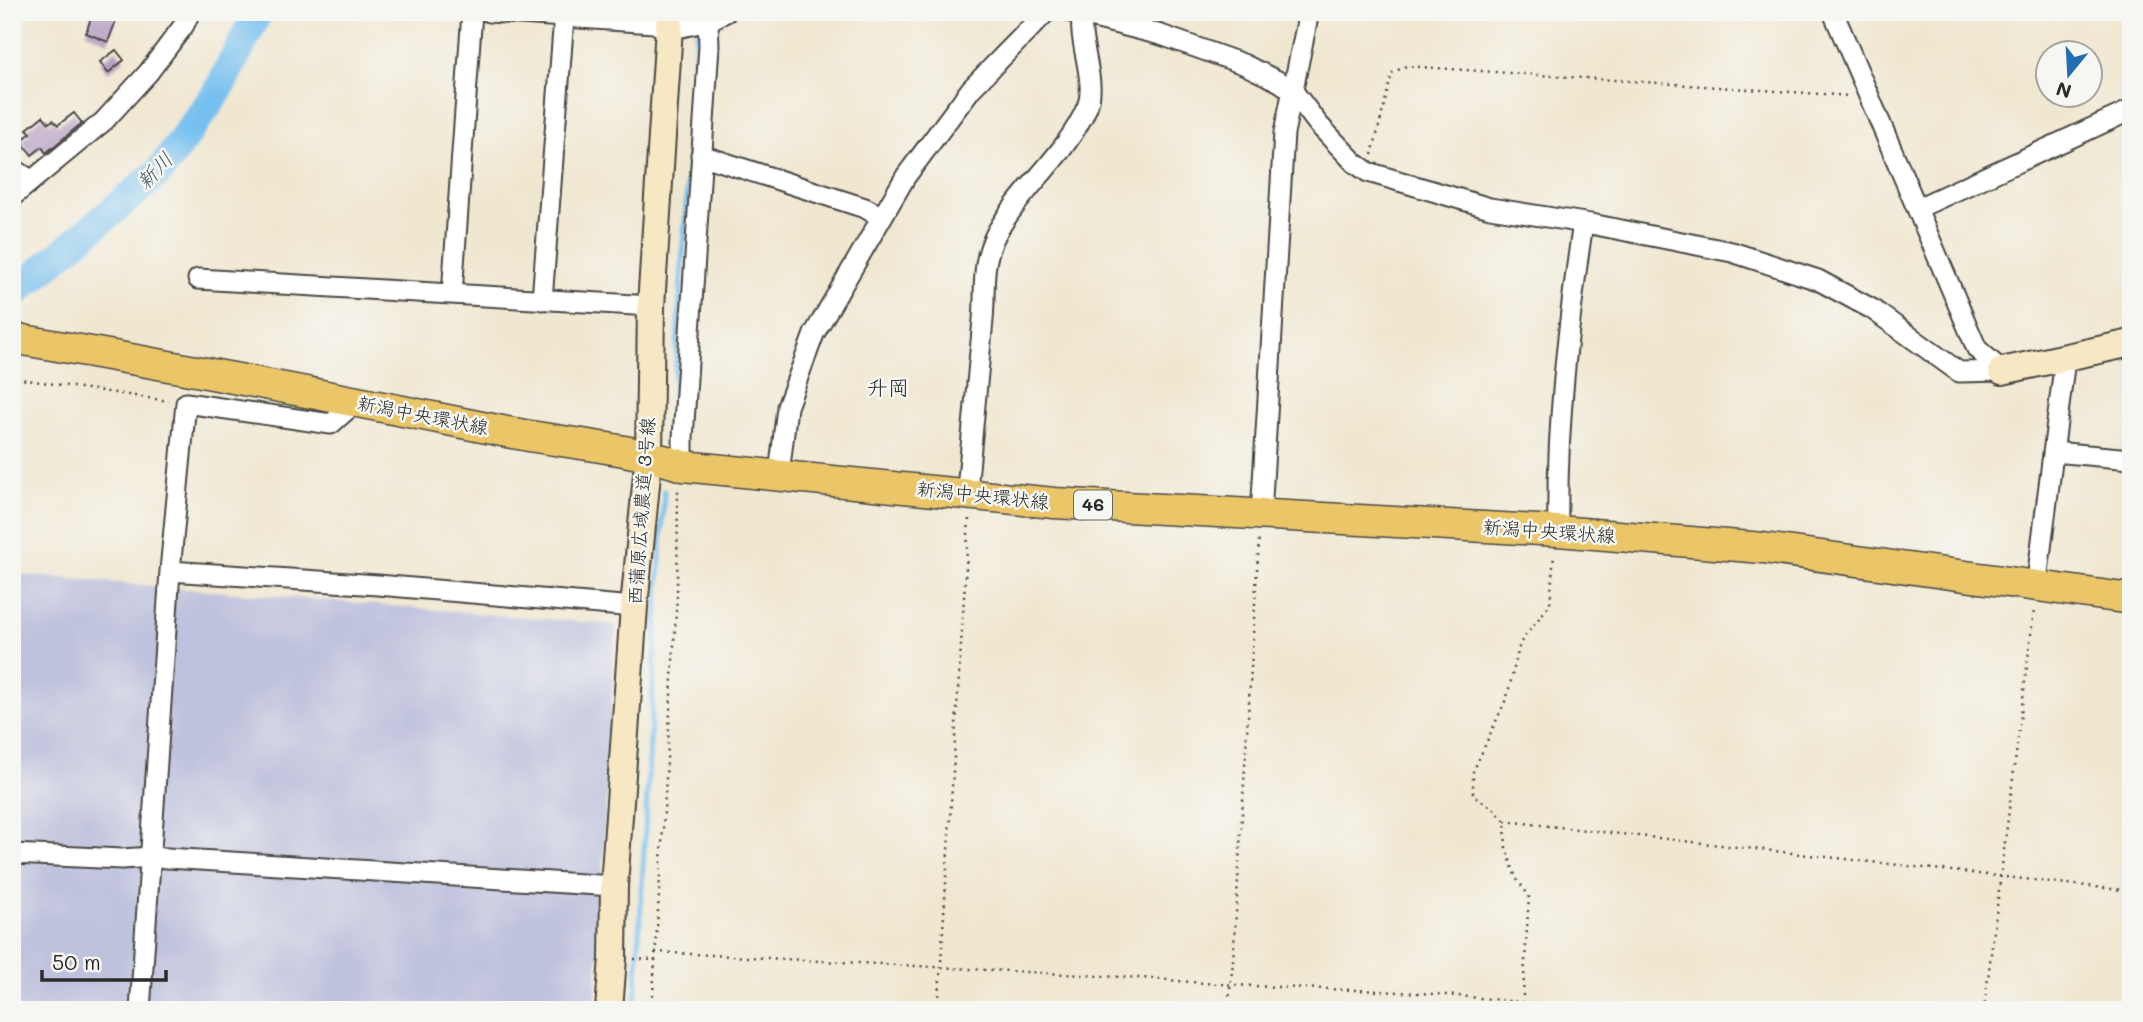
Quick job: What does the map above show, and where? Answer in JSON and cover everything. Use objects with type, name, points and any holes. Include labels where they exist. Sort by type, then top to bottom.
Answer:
[{"type":"main road","name":"新潟中央環状線","points":[[12,338],[357,401],[507,432],[649,454],[684,466],[1054,502],[1559,531],[1763,548],[2036,588],[2131,599]]},
{"type":"street","points":[[12,197],[104,121],[148,73],[184,25],[190,12]]},
{"type":"street","points":[[452,294],[472,12]]},
{"type":"street","points":[[489,12],[654,23],[717,16],[701,155],[682,438],[684,466]]},
{"type":"street","points":[[779,475],[787,407],[814,334],[906,176],[971,89],[1046,12]]},
{"type":"street","points":[[1261,515],[1284,133],[1309,12]]},
{"type":"street","points":[[1833,12],[1977,349],[2002,371]]},
{"type":"street","points":[[970,494],[968,479],[984,308],[985,258],[998,231],[1071,135],[1088,105],[1088,72],[1079,13],[1161,36],[1243,64],[1280,82],[1293,91],[1318,124],[1355,163],[1368,172],[1490,208],[1732,252],[1818,280],[1872,309],[1959,372],[2002,371],[2065,359],[2131,342]]},
{"type":"street","points":[[542,300],[564,17]]},
{"type":"street","name":"西蒲原広域農道 3号線","points":[[609,1010],[614,886],[634,607],[649,454],[651,306],[669,21]]},
{"type":"street","points":[[1918,208],[2131,110]]},
{"type":"street","points":[[701,155],[865,208],[882,218]]},
{"type":"street","points":[[12,169],[31,180]]},
{"type":"street","points":[[1559,531],[1557,482],[1564,384],[1583,223]]},
{"type":"street","points":[[198,279],[651,306]]},
{"type":"street","points":[[2036,588],[2065,359]]},
{"type":"street","points":[[140,1010],[170,570],[186,403],[331,424],[357,401]]},
{"type":"street","points":[[2054,452],[2131,459]]},
{"type":"street","points":[[170,570],[634,607]]},
{"type":"street","points":[[12,853],[151,858],[614,886]]},
{"type":"path","points":[[1368,172],[1392,73],[1406,66],[1867,96]]},
{"type":"path","points":[[12,386],[20,379],[186,403]]},
{"type":"path","points":[[652,1010],[677,595],[678,492],[684,466]]},
{"type":"path","points":[[938,1010],[970,494]]},
{"type":"path","points":[[1228,1010],[1261,515]]},
{"type":"path","points":[[1522,1010],[1529,896],[1516,877],[1506,848],[1505,821],[1494,809],[1473,795],[1473,772],[1507,697],[1520,643],[1550,604],[1552,564],[1559,531]]},
{"type":"path","points":[[1984,1010],[2036,588]]},
{"type":"path","points":[[1505,821],[2131,891]]},
{"type":"path","points":[[655,952],[1158,979],[1230,986],[1418,993],[1610,1010]]},
{"type":"path","points":[[626,958],[653,960]]},
{"type":"shaded area","points":[[12,574],[616,625],[595,1010],[12,1010]]},
{"type":"building","points":[[93,12],[119,12],[108,42],[86,33]]},
{"type":"building","points":[[116,50],[124,60],[108,73],[100,62]]},
{"type":"building","points":[[74,113],[82,123],[46,153],[42,147],[32,155],[21,141],[31,133],[27,129],[43,116],[49,123],[53,120],[58,125]]},
{"type":"waterway","name":"新川","points":[[12,295],[160,171],[218,91],[258,12]]},
{"type":"waterway","points":[[671,440],[697,29]]},
{"type":"waterway","points":[[635,1010],[664,491]]},
{"type":"district","name":"升岡","points":[[888,388]]}]
